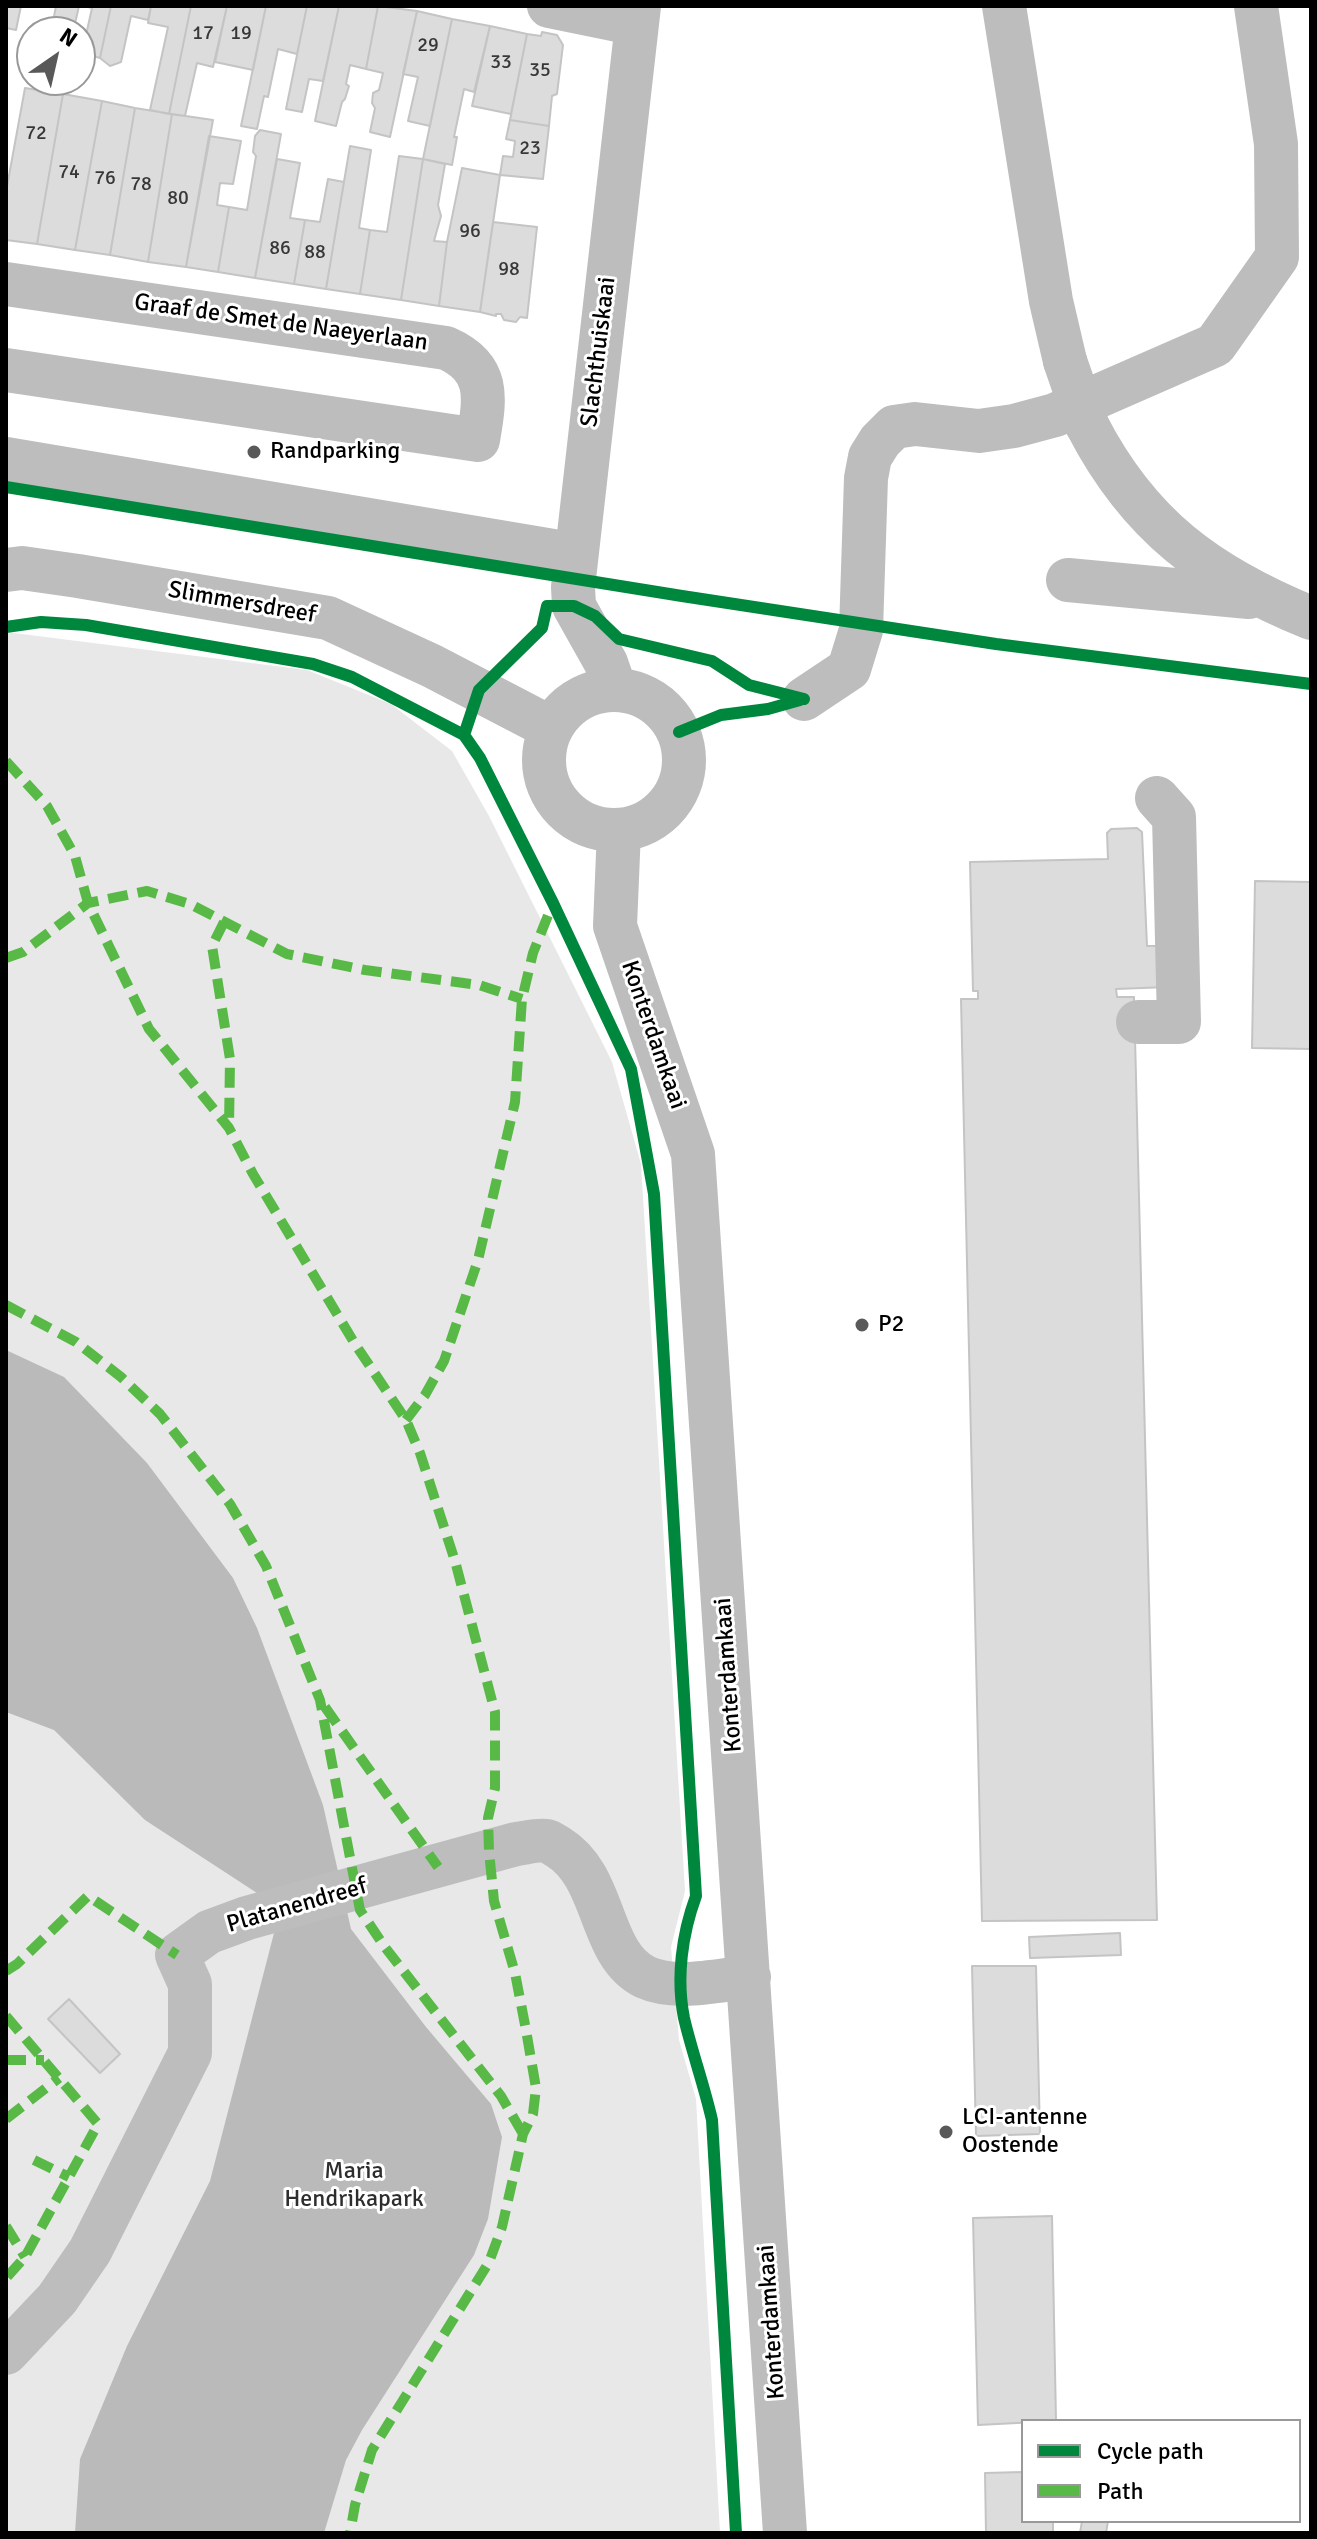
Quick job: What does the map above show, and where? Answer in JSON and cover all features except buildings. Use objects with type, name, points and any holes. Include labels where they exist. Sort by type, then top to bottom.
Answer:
[{"type":"street","points":[[549,6],[638,15]]},
{"type":"street","points":[[1004,6],[1051,301],[1098,419],[1104,458],[1152,500],[1182,515],[1214,542],[1249,564],[1311,595]]},
{"type":"street","points":[[1028,6],[1072,280],[1075,355]]},
{"type":"street","points":[[804,699],[849,669],[855,654],[861,630],[866,478],[870,457],[894,427],[915,424],[979,431],[1014,426],[1055,415],[1215,345],[1277,257],[1276,144],[1256,6]]},
{"type":"street","name":"Slachthuiskaai","points":[[615,689],[606,663],[574,606],[573,587],[638,15]]},
{"type":"street","name":"Graaf de Smet de Naeyerlaan","points":[[6,284],[446,348],[466,357],[480,380],[485,398],[478,440],[6,370]]},
{"type":"street","points":[[6,459],[553,551]]},
{"type":"street","points":[[1152,500],[1146,514],[1212,569],[1262,598],[1311,618]]},
{"type":"street","points":[[6,570],[22,568],[78,576]]},
{"type":"street","name":"Slimmersdreef","points":[[6,593],[78,576],[328,618],[432,666],[551,728]]},
{"type":"street","points":[[1068,580],[1311,603]]},
{"type":"street","points":[[615,689],[641,695],[664,710],[679,732],[685,758],[680,784],[666,807],[645,823],[619,830],[598,828],[579,820],[562,807],[544,769],[545,748],[551,728],[571,704],[600,691],[615,689]]},
{"type":"street","points":[[1138,1022],[1179,1022],[1174,817],[1157,798]]},
{"type":"street","name":"Konterdamkaai","points":[[619,830],[615,926],[693,1154],[785,2533]]},
{"type":"street","name":"Platanendreef","points":[[6,2353],[57,2299],[90,2251],[190,2053],[190,1984],[177,1955],[209,1932],[247,1918],[516,1844],[547,1841],[569,1854],[587,1875],[616,1946],[628,1965],[647,1978],[680,1984],[749,1977]]},
{"type":"green space","name":"Maria Hendrikapark","points":[[6,632],[307,670],[391,704],[452,751],[489,816],[612,1062],[641,1164],[685,1891],[671,1947],[679,2040],[696,2099],[720,2533],[6,2533]]},
{"type":"shaded area","points":[[6,1350],[64,1377],[147,1463],[233,1578],[257,1628],[323,1805],[351,1929],[426,2027],[491,2104],[502,2137],[488,2219],[474,2255],[362,2430],[346,2460],[324,2533],[75,2533],[80,2459],[127,2346],[210,2181],[274,1933],[257,1893],[145,1820],[54,1730],[6,1712]]},
{"type":"marked path","points":[[6,761],[47,806],[75,856],[88,903],[149,1029],[229,1128],[253,1174],[355,1344],[406,1420],[455,1561],[495,1712],[495,1788],[488,1818],[489,1851],[494,1901],[515,1973],[536,2088],[533,2114],[523,2134],[502,2227],[489,2262],[372,2450],[350,2533]]},
{"type":"marked path","points":[[6,958],[23,952],[88,903],[147,891],[190,904],[287,954],[365,970],[479,985],[522,999]]},
{"type":"marked path","points":[[406,1420],[425,1395],[444,1361],[478,1260],[515,1102],[522,999],[533,953],[553,903]]},
{"type":"marked path","points":[[224,922],[212,946],[230,1059],[229,1128]]},
{"type":"marked path","points":[[6,1305],[76,1342],[121,1377],[160,1414],[230,1504],[266,1566],[320,1700],[360,1910],[384,1946],[501,2096],[523,2134]]},
{"type":"marked path","points":[[325,1707],[438,1867]]},
{"type":"marked path","points":[[6,1971],[88,1896],[177,1955]]},
{"type":"marked path","points":[[6,2016],[98,2124],[25,2257],[6,2278]]},
{"type":"marked path","points":[[6,2060],[44,2060]]},
{"type":"marked path","points":[[6,2119],[59,2078]]},
{"type":"marked path","points":[[34,2160],[69,2177]]},
{"type":"marked path","points":[[6,2226],[25,2257]]},
{"type":"cycle path","points":[[6,487],[996,644],[1311,684]]},
{"type":"cycle path","points":[[464,735],[479,690],[542,628],[547,606],[574,606],[595,616],[619,639],[712,661],[749,685],[804,699]]},
{"type":"cycle path","points":[[6,627],[41,622],[86,625],[313,664],[352,677],[464,735],[480,758],[553,903],[631,1069],[654,1194],[696,1896],[684,1941],[682,2003],[712,2120],[736,2533]]},
{"type":"cycle path","points":[[679,732],[721,715],[768,709],[800,700]]},
{"type":"place","name":"Randparking","points":[[254,452]]},
{"type":"place","name":"P2","points":[[862,1325]]},
{"type":"place","name":"LCI-antenne Oostende","points":[[946,2132]]}]
